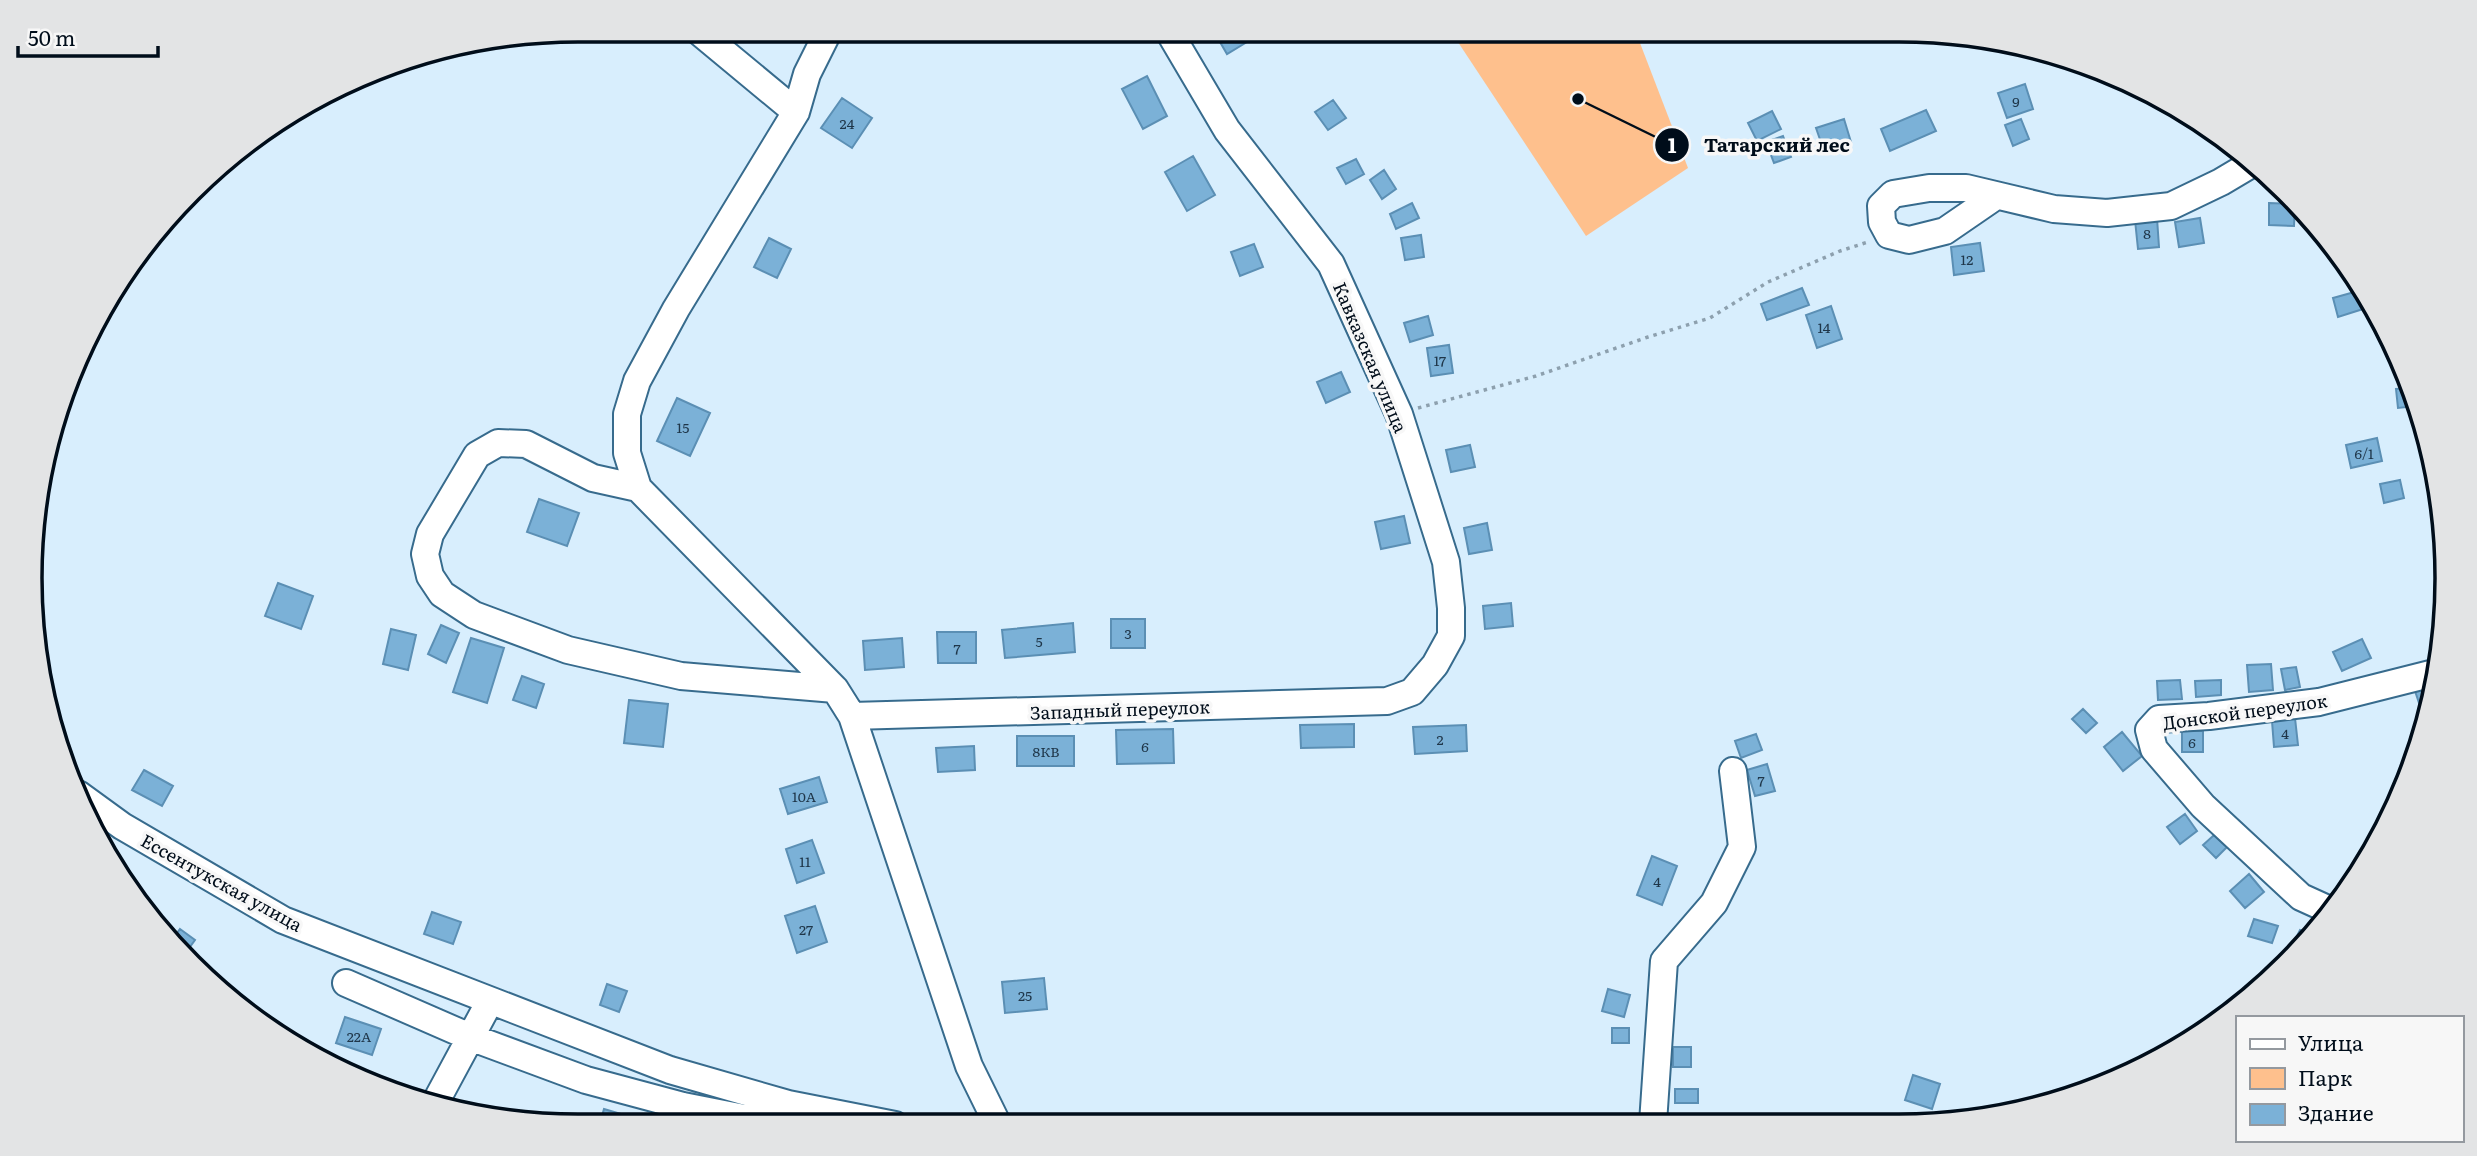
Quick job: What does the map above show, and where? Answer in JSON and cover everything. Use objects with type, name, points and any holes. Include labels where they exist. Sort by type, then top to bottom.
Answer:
[{"type":"street","points":[[711,42],[796,112]]},
{"type":"street","points":[[823,42],[807,74],[796,112],[676,309],[637,381],[627,414],[627,453],[638,488],[835,689],[852,716],[968,1066],[992,1114]]},
{"type":"street","name":"Кавказская улица","points":[[1175,42],[1227,130],[1331,264],[1399,414],[1446,562],[1451,636],[1435,665],[1412,692],[1387,701]]},
{"type":"street","points":[[1996,196],[1945,231],[1909,240],[1889,235],[1882,222],[1881,206],[1893,194],[1928,188],[1966,188],[2054,209],[2107,213],[2171,206],[2244,168]]},
{"type":"street","points":[[638,488],[593,478],[526,444],[498,443],[477,455],[430,534],[425,554],[429,576],[442,594],[474,615],[568,650],[681,677],[835,689]]},
{"type":"street","name":"Донской переулок","points":[[2322,907],[2301,897],[2203,806],[2154,749],[2149,730],[2159,719],[2208,716],[2319,702],[2426,675]]},
{"type":"street","name":"Западный переулок","points":[[852,716],[1387,701]]},
{"type":"street","points":[[1654,1114],[1664,961],[1714,903],[1742,847],[1733,771]]},
{"type":"street","name":"Ессентукская улица","points":[[92,804],[122,826],[283,920],[670,1070],[789,1104],[839,1114]]},
{"type":"street","points":[[346,983],[470,1037],[586,1080],[724,1114]]},
{"type":"street","points":[[440,1096],[490,1001]]},
{"type":"path","points":[[1399,414],[1536,376],[1710,318],[1768,282],[1840,251],[1889,235]]},
{"type":"green space","points":[[1458,42],[1640,42],[1688,168],[1586,236]]},
{"type":"building","points":[[1220,42],[1247,42],[1227,54]]},
{"type":"building","points":[[1147,76],[1167,116],[1143,129],[1122,89]]},
{"type":"building","points":[[2025,84],[2033,109],[2007,118],[1998,93]]},
{"type":"building","points":[[842,98],[872,118],[852,148],[821,128]]},
{"type":"building","points":[[1333,100],[1346,118],[1328,130],[1315,112]]},
{"type":"building","points":[[1926,110],[1936,131],[1890,151],[1881,129]]},
{"type":"building","points":[[1772,111],[1781,129],[1757,141],[1748,123]]},
{"type":"building","points":[[1844,119],[1851,142],[1824,151],[1816,128]]},
{"type":"building","points":[[2021,119],[2029,139],[2013,146],[2005,125]]},
{"type":"building","points":[[1783,136],[1791,157],[1774,163],[1766,142]]},
{"type":"building","points":[[1193,156],[1215,195],[1187,211],[1165,172]]},
{"type":"building","points":[[1356,159],[1364,174],[1346,184],[1337,168]]},
{"type":"building","points":[[1384,170],[1396,189],[1382,199],[1370,180]]},
{"type":"building","points":[[1412,203],[1419,218],[1396,229],[1390,214]]},
{"type":"building","points":[[2269,203],[2282,204],[2294,217],[2294,226],[2269,225]]},
{"type":"building","points":[[2157,218],[2159,247],[2138,249],[2135,220]]},
{"type":"building","points":[[2200,218],[2204,243],[2179,247],[2175,222]]},
{"type":"building","points":[[1421,235],[1424,257],[1405,260],[1401,238]]},
{"type":"building","points":[[769,238],[791,249],[777,278],[754,267]]},
{"type":"building","points":[[1980,243],[1984,271],[1954,275],[1951,247]]},
{"type":"building","points":[[1254,244],[1263,267],[1240,276],[1231,252]]},
{"type":"building","points":[[1802,288],[1809,305],[1767,320],[1761,304]]},
{"type":"building","points":[[2353,293],[2362,309],[2338,317],[2333,298]]},
{"type":"building","points":[[1831,306],[1842,339],[1817,348],[1806,315]]},
{"type":"building","points":[[1428,316],[1433,335],[1410,342],[1404,323]]},
{"type":"building","points":[[1449,345],[1453,373],[1431,376],[1427,348]]},
{"type":"building","points":[[1341,372],[1350,392],[1326,403],[1317,382]]},
{"type":"building","points":[[2396,389],[2400,389],[2407,407],[2398,408]]},
{"type":"building","points":[[677,398],[710,413],[690,456],[657,441]]},
{"type":"building","points":[[2377,438],[2382,461],[2351,468],[2346,445]]},
{"type":"building","points":[[1470,445],[1475,467],[1451,472],[1446,450]]},
{"type":"building","points":[[2400,480],[2404,498],[2384,503],[2380,484]]},
{"type":"building","points":[[539,499],[579,513],[567,546],[527,532]]},
{"type":"building","points":[[1404,516],[1410,543],[1381,549],[1375,522]]},
{"type":"building","points":[[1487,523],[1492,550],[1469,554],[1464,528]]},
{"type":"building","points":[[278,583],[313,596],[301,629],[265,616]]},
{"type":"building","points":[[1511,603],[1513,626],[1485,629],[1483,606]]},
{"type":"building","points":[[1111,619],[1145,619],[1145,648],[1111,648]]},
{"type":"building","points":[[1073,623],[1075,652],[1005,658],[1002,630]]},
{"type":"building","points":[[441,625],[459,633],[446,663],[428,654]]},
{"type":"building","points":[[391,629],[416,635],[408,670],[383,664]]},
{"type":"building","points":[[937,632],[976,632],[976,663],[938,663]]},
{"type":"building","points":[[471,638],[504,648],[487,703],[453,692]]},
{"type":"building","points":[[902,638],[904,667],[865,670],[863,641]]},
{"type":"building","points":[[2362,639],[2371,658],[2342,671],[2333,652]]},
{"type":"building","points":[[2271,664],[2273,690],[2249,692],[2247,665]]},
{"type":"building","points":[[2296,667],[2300,687],[2285,690],[2281,669]]},
{"type":"building","points":[[522,676],[544,684],[536,708],[513,700]]},
{"type":"building","points":[[2180,680],[2182,699],[2158,700],[2157,681]]},
{"type":"building","points":[[2221,680],[2221,695],[2196,697],[2195,681]]},
{"type":"building","points":[[2424,689],[2420,705],[2415,691]]},
{"type":"building","points":[[629,700],[668,704],[663,747],[624,743]]},
{"type":"building","points":[[2083,709],[2097,723],[2086,733],[2072,719]]},
{"type":"building","points":[[2295,718],[2298,745],[2274,747],[2272,721]]},
{"type":"building","points":[[1354,724],[1354,747],[1301,748],[1300,725]]},
{"type":"building","points":[[1466,725],[1467,751],[1415,754],[1413,727]]},
{"type":"building","points":[[1173,729],[1174,763],[1117,764],[1116,730]]},
{"type":"building","points":[[2182,731],[2203,731],[2203,752],[2182,752]]},
{"type":"building","points":[[2122,732],[2142,756],[2123,771],[2104,747]]},
{"type":"building","points":[[1756,734],[1762,750],[1741,758],[1735,741]]},
{"type":"building","points":[[1017,736],[1074,736],[1074,766],[1017,766]]},
{"type":"building","points":[[974,746],[975,770],[938,772],[936,748]]},
{"type":"building","points":[[1767,764],[1775,791],[1755,796],[1747,770]]},
{"type":"building","points":[[144,770],[173,786],[162,806],[132,790]]},
{"type":"building","points":[[819,777],[827,802],[788,814],[780,789]]},
{"type":"building","points":[[2185,814],[2197,831],[2180,844],[2167,827]]},
{"type":"building","points":[[2214,835],[2227,847],[2216,858],[2203,845]]},
{"type":"building","points":[[812,840],[824,873],[797,883],[786,849]]},
{"type":"building","points":[[1652,856],[1677,866],[1662,905],[1637,895]]},
{"type":"building","points":[[2249,874],[2264,892],[2245,908],[2230,891]]},
{"type":"building","points":[[815,906],[827,942],[797,953],[785,916]]},
{"type":"building","points":[[432,912],[461,922],[453,944],[424,934]]},
{"type":"building","points":[[2254,919],[2278,926],[2272,943],[2248,936]]},
{"type":"building","points":[[180,929],[195,940],[190,947],[177,933]]},
{"type":"building","points":[[1044,978],[1047,1009],[1005,1013],[1002,982]]},
{"type":"building","points":[[607,984],[627,991],[619,1012],[600,1005]]},
{"type":"building","points":[[1608,989],[1630,995],[1624,1017],[1602,1011]]},
{"type":"building","points":[[345,1017],[381,1029],[372,1055],[336,1043]]},
{"type":"building","points":[[1612,1028],[1629,1028],[1629,1043],[1612,1043]]},
{"type":"building","points":[[1673,1047],[1691,1047],[1691,1067],[1673,1067]]},
{"type":"building","points":[[1913,1075],[1940,1084],[1932,1109],[1905,1100]]},
{"type":"building","points":[[1675,1089],[1698,1089],[1698,1103],[1675,1103]]},
{"type":"building","points":[[604,1109],[621,1114],[603,1114]]},
{"type":"place","name":"Татарский лес","points":[[1578,99]]}]
